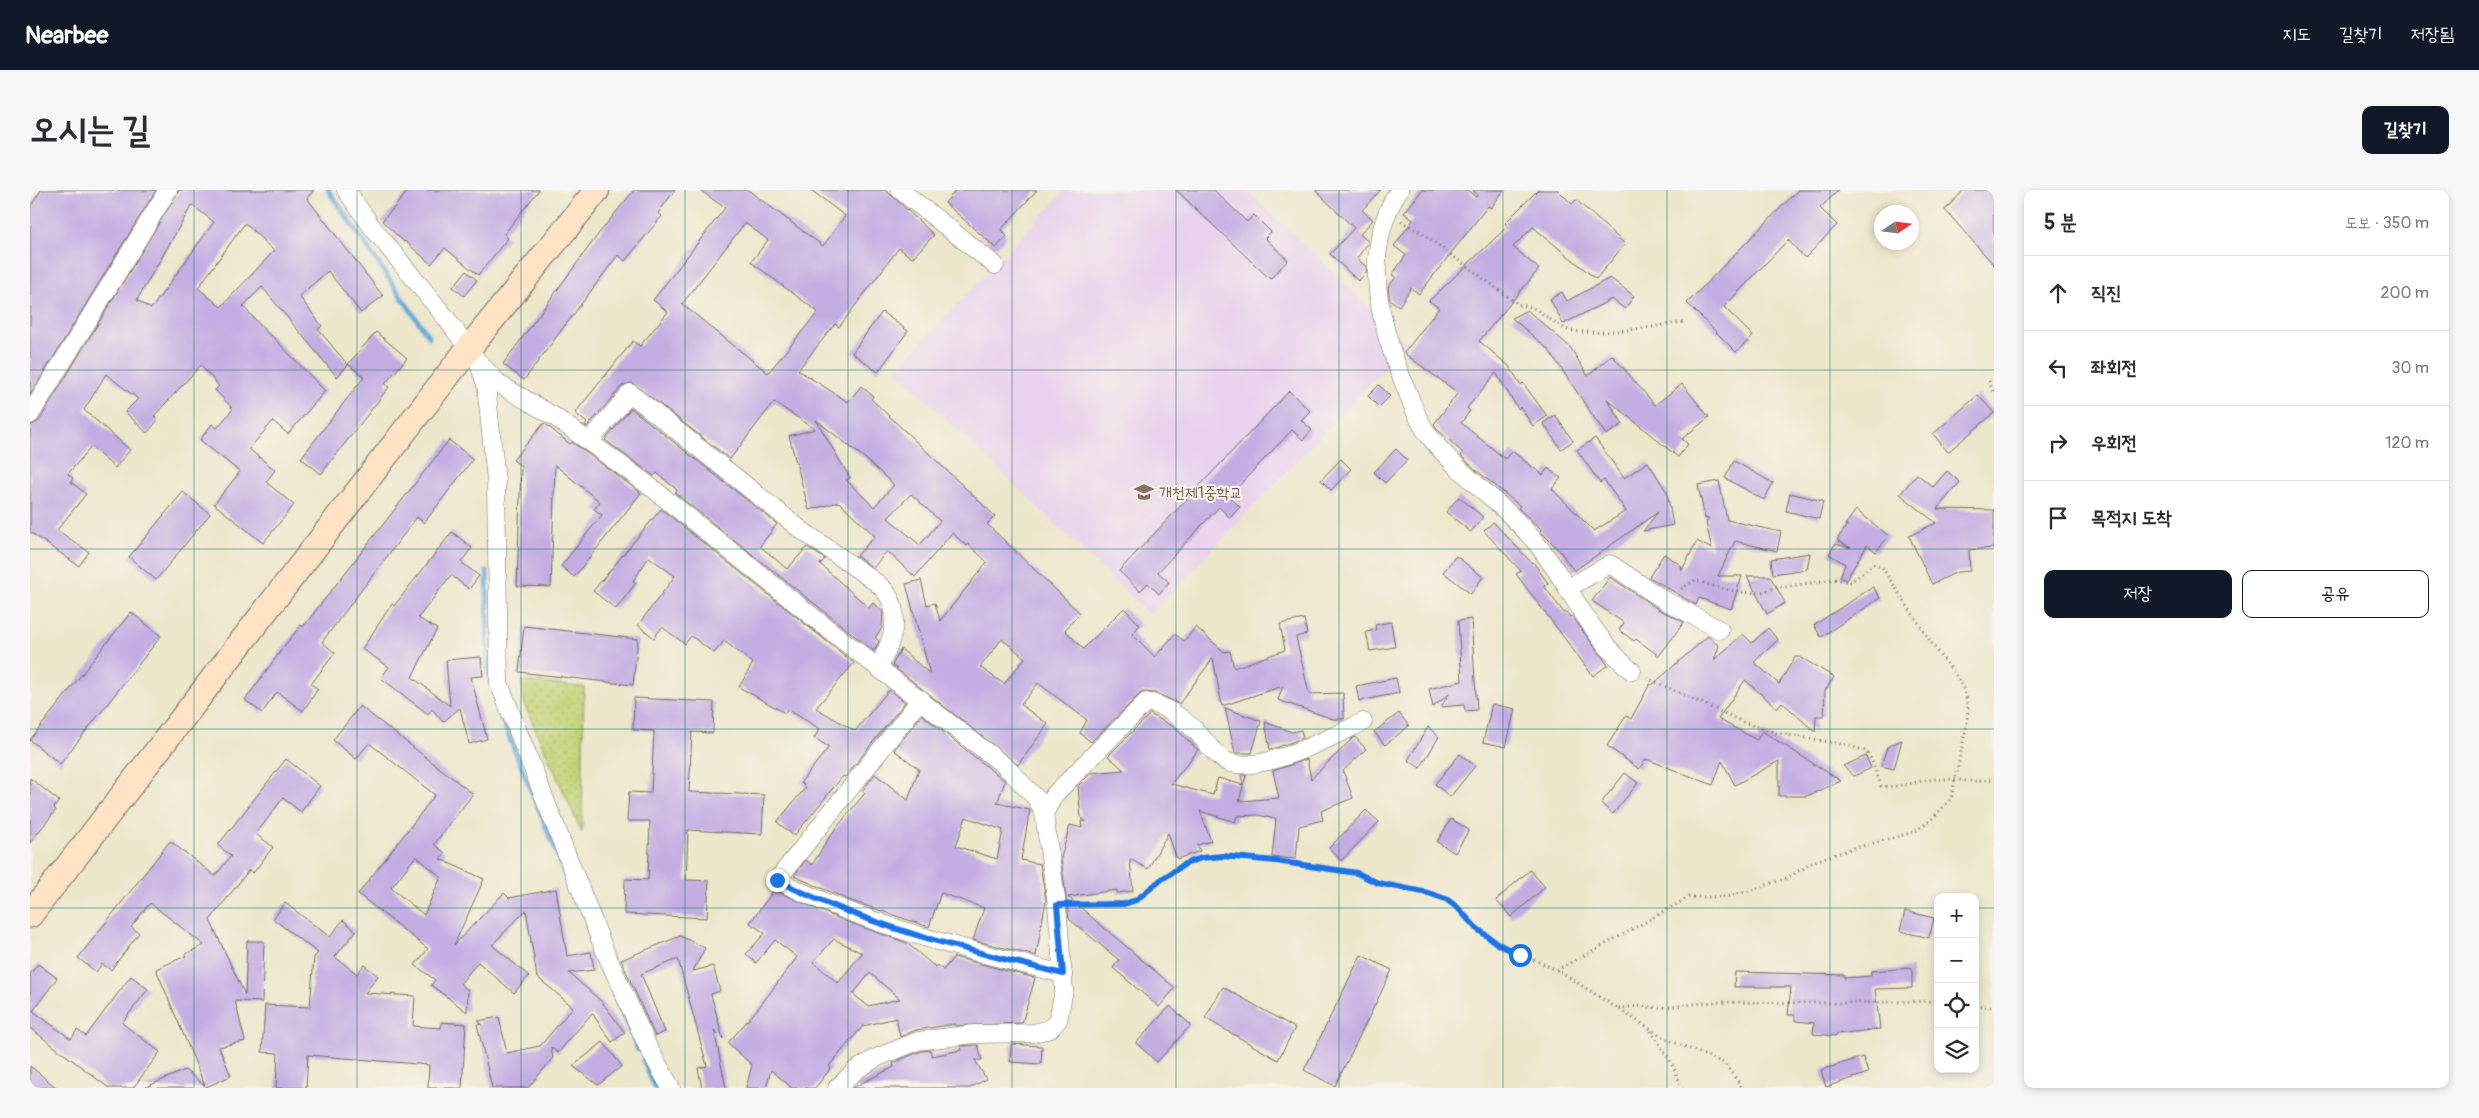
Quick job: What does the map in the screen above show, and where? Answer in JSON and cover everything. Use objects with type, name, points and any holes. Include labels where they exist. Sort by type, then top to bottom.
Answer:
[{"type":"main road","points":[[30,915],[474,355],[597,190]]},
{"type":"street","points":[[30,415],[168,190]]},
{"type":"street","points":[[346,190],[372,227],[498,384],[555,417],[647,484],[1022,781],[1037,799],[1044,814],[1057,905],[1063,974],[1063,1004],[1058,1020],[1050,1030],[1034,1033],[946,1036],[918,1041],[876,1058],[856,1070],[837,1088]]},
{"type":"street","points":[[900,190],[995,264]]},
{"type":"street","points":[[1399,190],[1386,212],[1376,274],[1377,300],[1387,337],[1417,416],[1429,436],[1445,453],[1470,479],[1500,504],[1532,538],[1598,634],[1632,671]]},
{"type":"street","points":[[474,355],[486,385],[496,480],[499,683],[604,948],[648,1047],[671,1088]]},
{"type":"street","points":[[589,442],[630,394],[800,529],[877,583],[886,590],[893,603],[895,614],[890,643],[879,667]]},
{"type":"street","points":[[1568,588],[1610,564],[1664,600],[1720,630]]},
{"type":"street","points":[[921,700],[777,880],[843,910],[975,952],[1063,974]]},
{"type":"street","points":[[1044,814],[1054,795],[1146,702],[1154,703],[1187,723],[1228,762],[1244,764],[1273,760],[1363,722]]},
{"type":"path","points":[[1386,212],[1422,234],[1519,305],[1531,306],[1566,330],[1606,332],[1684,322]]},
{"type":"path","points":[[1989,380],[1994,394]]},
{"type":"path","points":[[1557,970],[1624,934],[1688,896],[1725,897],[1749,891],[1786,878],[1815,861],[1914,832],[1931,820],[1951,799],[1967,723],[1968,705],[1964,690],[1954,672],[1938,653],[1882,567],[1873,564],[1851,582],[1834,579],[1785,587],[1775,586],[1768,591],[1755,592],[1735,591],[1695,580],[1687,583],[1664,600]]},
{"type":"path","points":[[1632,671],[1745,723],[1776,733],[1847,745],[1866,751],[1872,761],[1881,786],[1893,788],[1937,778],[1986,782],[1994,778]]},
{"type":"path","points":[[1057,905],[1124,904],[1136,900],[1162,879],[1185,864],[1201,858],[1223,856],[1276,861],[1357,873],[1378,883],[1428,893],[1446,899],[1458,908],[1476,928],[1498,944],[1557,970],[1650,1030],[1684,1048],[1724,1063],[1743,1088]]},
{"type":"path","points":[[1618,1008],[1641,1006],[1659,1008],[1731,1002],[1842,1003],[1934,1001]]},
{"type":"path","points":[[1979,1006],[1994,1008]]},
{"type":"path","points":[[1650,1030],[1673,1066],[1682,1088]]},
{"type":"shaded area","name":"개천제1중학교","points":[[1066,190],[1247,190],[1408,344],[1150,615],[895,370]]},
{"type":"green space","points":[[521,681],[584,687],[582,833],[525,706]]},
{"type":"building","points":[[41,190],[156,190],[30,395],[30,207]]},
{"type":"building","points":[[179,190],[314,190],[307,198],[383,296],[361,313],[328,271],[299,296],[322,326],[318,329],[348,365],[337,377],[262,287],[243,306],[325,391],[288,434],[273,421],[249,449],[275,470],[266,482],[294,505],[263,543],[214,504],[240,472],[200,440],[212,424],[217,428],[233,409],[215,390],[219,386],[201,365],[154,416],[158,420],[147,433],[125,412],[138,399],[106,374],[84,410],[130,450],[115,468],[91,447],[68,474],[73,478],[71,482],[86,494],[57,530],[89,552],[79,566],[30,532],[30,426],[39,421]],"holes":[[[192,205],[214,222],[151,309],[137,300]],[[245,223],[274,251],[221,307],[198,288]]]},
{"type":"building","points":[[409,190],[539,190],[504,234],[508,238],[478,275],[445,248],[431,264],[382,221]]},
{"type":"building","points":[[634,190],[675,190],[658,213],[662,216],[625,261],[618,255],[524,380],[503,364],[596,237]]},
{"type":"building","points":[[700,190],[748,190],[823,246],[845,216],[811,190],[885,190],[890,194],[934,235],[912,258],[899,248],[839,327],[835,324],[798,370],[848,402],[861,386],[873,396],[871,399],[995,516],[987,524],[1080,613],[1065,630],[1083,649],[1124,608],[1140,625],[1132,634],[1155,657],[1175,634],[1184,641],[1196,627],[1224,652],[1230,651],[1234,668],[1285,650],[1280,624],[1304,619],[1307,634],[1296,637],[1309,694],[1343,693],[1344,719],[1333,719],[1278,700],[1283,686],[1222,706],[1213,658],[1179,704],[1156,693],[1142,692],[1091,742],[1080,733],[1087,720],[1038,683],[1021,705],[1048,724],[1018,765],[892,665],[901,649],[930,674],[906,584],[921,580],[927,605],[935,603],[940,621],[987,562],[968,544],[967,546],[952,533],[915,577],[887,551],[873,568],[857,556],[875,536],[839,502],[809,510],[789,436],[815,429],[774,402],[730,459],[632,383],[622,386],[587,427],[585,426],[587,423],[575,413],[633,341],[640,346],[668,312],[653,300],[725,208]],"holes":[[[745,223],[768,240],[751,262],[818,312],[768,373],[682,304]],[[816,420],[867,460],[894,485],[874,507],[846,480],[850,478]],[[911,494],[940,521],[920,545],[888,518]],[[1002,639],[1025,658],[1004,684],[980,667]]]},
{"type":"building","points":[[956,190],[1037,190],[1001,230],[1007,236],[996,248],[945,203]]},
{"type":"building","points":[[1176,190],[1214,190],[1247,222],[1254,215],[1271,232],[1265,238],[1288,260],[1270,279]]},
{"type":"building","points":[[1315,190],[1381,190],[1362,210],[1373,220],[1360,234],[1369,242],[1357,258],[1366,267],[1367,272],[1358,281],[1330,254],[1354,228]]},
{"type":"building","points":[[1422,190],[1467,190],[1476,197],[1477,195],[1473,190],[1504,190],[1491,208],[1488,206],[1419,294],[1411,288],[1399,306],[1390,300],[1388,287],[1396,277],[1392,275],[1406,255],[1394,246],[1413,220],[1404,213]]},
{"type":"building","points":[[1538,190],[1558,190],[1572,204],[1576,200],[1625,244],[1596,279],[1533,227],[1513,247],[1539,269],[1479,341],[1509,366],[1521,385],[1523,383],[1547,416],[1533,426],[1520,407],[1518,409],[1496,373],[1467,408],[1470,411],[1461,423],[1505,459],[1512,451],[1543,475],[1548,468],[1561,478],[1552,489],[1594,531],[1626,511],[1604,480],[1600,483],[1577,450],[1595,438],[1624,478],[1648,462],[1667,492],[1673,525],[1643,531],[1658,512],[1574,571],[1559,550],[1540,531],[1541,529],[1518,508],[1520,506],[1476,470],[1461,456],[1463,453],[1438,430],[1434,424],[1458,393],[1404,353],[1439,308],[1429,301],[1508,226],[1505,223]]},
{"type":"building","points":[[1798,190],[1839,190],[1820,208],[1837,225],[1805,258],[1788,240],[1724,307],[1753,336],[1736,352],[1687,303]]},
{"type":"building","points":[[1964,190],[1994,190],[1994,265],[1945,210]]},
{"type":"building","points":[[466,271],[477,280],[464,296],[453,287]]},
{"type":"building","points":[[1610,278],[1634,296],[1625,309],[1612,299],[1563,324],[1550,299],[1562,292],[1567,301]]},
{"type":"building","points":[[1527,310],[1570,347],[1588,376],[1612,355],[1655,405],[1682,384],[1709,417],[1682,439],[1688,444],[1678,457],[1607,399],[1623,424],[1606,435],[1548,349],[1512,318]]},
{"type":"building","points":[[882,312],[908,331],[878,372],[852,353]]},
{"type":"building","points":[[376,332],[407,358],[385,384],[389,387],[321,474],[301,458],[364,377],[348,364]]},
{"type":"building","points":[[1379,385],[1390,396],[1379,407],[1368,396]]},
{"type":"building","points":[[1289,391],[1310,411],[1301,420],[1312,430],[1303,440],[1292,430],[1229,496],[1240,507],[1230,518],[1219,507],[1158,572],[1169,582],[1159,594],[1148,583],[1140,591],[1119,571]]},
{"type":"building","points":[[1978,395],[1994,413],[1948,452],[1933,434]]},
{"type":"building","points":[[631,408],[777,524],[760,546],[787,569],[807,547],[825,559],[820,564],[869,608],[873,603],[883,611],[882,628],[875,638],[879,641],[874,651],[675,493],[677,490],[657,473],[654,476],[605,440]]},
{"type":"building","points":[[1555,415],[1573,441],[1561,449],[1543,423]]},
{"type":"building","points":[[544,423],[570,444],[572,442],[641,493],[574,577],[561,566],[602,515],[594,509],[600,502],[555,465],[551,587],[517,586],[521,466],[513,460]]},
{"type":"building","points":[[449,440],[473,459],[424,523],[417,517],[322,642],[335,653],[311,684],[318,689],[303,711],[277,692],[262,713],[245,700],[285,645],[301,625],[303,627]]},
{"type":"building","points":[[1396,449],[1407,460],[1385,483],[1374,472]]},
{"type":"building","points":[[1341,459],[1351,469],[1331,490],[1321,480]]},
{"type":"building","points":[[1734,461],[1773,483],[1764,500],[1725,478]]},
{"type":"building","points":[[1947,471],[1960,482],[1937,509],[1994,510],[1994,548],[1969,550],[1970,571],[1957,572],[1932,584],[1909,536],[1936,523],[1900,494],[1917,474],[1933,487]]},
{"type":"building","points":[[1719,481],[1727,520],[1781,532],[1777,551],[1735,541],[1718,576],[1742,576],[1731,609],[1699,598],[1696,605],[1649,577],[1664,554],[1681,565],[1682,570],[1697,541],[1712,549],[1706,523],[1709,518],[1705,519],[1698,485]]},
{"type":"building","points":[[183,492],[210,514],[156,580],[129,557]]},
{"type":"building","points":[[1790,493],[1823,501],[1819,519],[1786,511]]},
{"type":"building","points":[[1459,497],[1483,517],[1471,532],[1446,512]]},
{"type":"building","points":[[661,509],[854,663],[816,708],[855,731],[889,690],[905,702],[845,777],[843,776],[794,836],[777,822],[806,787],[801,782],[829,747],[814,738],[820,729],[787,709],[785,713],[739,687],[753,663],[724,641],[714,653],[691,636],[685,644],[662,627],[654,638],[638,625],[675,576],[649,557],[633,581],[636,583],[616,609],[593,591]]},
{"type":"building","points":[[1856,510],[1889,536],[1876,552],[1867,545],[1846,580],[1840,577],[1845,564],[1829,554],[1835,544],[1851,548],[1837,540]]},
{"type":"building","points":[[1493,522],[1533,562],[1548,583],[1544,586],[1564,613],[1566,612],[1570,617],[1572,616],[1608,665],[1593,676],[1516,574],[1521,571],[1484,531]]},
{"type":"building","points":[[452,532],[472,548],[461,562],[479,576],[469,589],[451,575],[418,618],[437,629],[412,677],[450,706],[446,660],[481,657],[483,676],[471,677],[487,739],[469,744],[460,708],[443,722],[432,709],[428,714],[381,678],[389,667],[362,649],[392,604],[394,606]]},
{"type":"building","points":[[1810,553],[1807,569],[1773,574],[1771,559]]},
{"type":"building","points":[[1456,556],[1483,577],[1471,594],[1443,572]]},
{"type":"building","points":[[1747,576],[1770,576],[1785,603],[1767,614]]},
{"type":"building","points":[[1610,577],[1658,609],[1684,622],[1659,656],[1636,639],[1634,641],[1619,630],[1624,623],[1592,601]]},
{"type":"building","points":[[1873,587],[1880,598],[1821,637],[1814,625]]},
{"type":"building","points":[[131,612],[161,636],[60,764],[30,740]]},
{"type":"building","points":[[1471,619],[1477,710],[1465,711],[1464,705],[1441,707],[1449,694],[1433,707],[1429,689],[1462,681],[1458,621]]},
{"type":"building","points":[[1391,622],[1395,647],[1370,651],[1366,632],[1376,630],[1375,625]]},
{"type":"building","points":[[524,626],[638,639],[633,685],[519,672]]},
{"type":"building","points":[[1768,628],[1778,640],[1754,662],[1779,684],[1795,657],[1800,657],[1834,677],[1825,691],[1824,716],[1816,716],[1815,732],[1782,702],[1777,708],[1745,680],[1718,719],[1757,740],[1762,731],[1814,764],[1813,766],[1816,765],[1841,781],[1807,796],[1779,796],[1779,761],[1735,785],[1722,761],[1713,785],[1646,759],[1639,769],[1607,746],[1626,716],[1631,719],[1650,684],[1652,685],[1708,636],[1719,646],[1714,660],[1743,634],[1752,643]]},
{"type":"building","points":[[1396,678],[1399,693],[1359,701],[1356,686]]},
{"type":"building","points":[[634,698],[714,702],[713,733],[692,732],[689,792],[764,795],[762,834],[688,830],[686,880],[709,881],[707,918],[624,914],[625,879],[648,880],[650,821],[627,821],[629,792],[651,793],[654,731],[633,730]]},
{"type":"building","points":[[1492,704],[1515,709],[1506,747],[1483,742]]},
{"type":"building","points":[[360,706],[473,794],[434,844],[445,853],[440,859],[484,879],[454,945],[504,893],[509,898],[556,889],[567,956],[591,952],[594,970],[569,973],[602,1002],[625,1033],[612,1042],[592,1013],[558,1053],[551,1047],[553,1058],[528,1088],[492,1088],[477,1024],[483,1025],[478,1021],[499,1017],[507,1053],[540,1046],[573,1007],[537,977],[526,910],[492,945],[529,976],[514,993],[478,962],[460,984],[468,990],[467,1012],[431,985],[435,980],[415,965],[428,949],[358,894],[435,795],[369,743],[356,759],[333,740]],"holes":[[[416,856],[441,877],[424,915],[391,888]]]},
{"type":"building","points":[[1225,708],[1261,721],[1252,753],[1235,753]]},
{"type":"building","points":[[1399,713],[1409,726],[1385,745],[1374,732]]},
{"type":"building","points":[[1150,714],[1174,727],[1198,750],[1171,784],[1213,795],[1218,778],[1243,785],[1241,775],[1246,775],[1239,801],[1279,798],[1273,771],[1307,759],[1311,779],[1355,737],[1366,749],[1343,771],[1353,798],[1321,811],[1323,820],[1299,826],[1296,859],[1272,857],[1276,819],[1258,815],[1237,816],[1235,822],[1200,811],[1211,841],[1197,845],[1200,851],[1177,859],[1168,833],[1148,869],[1130,859],[1133,891],[1117,893],[1117,890],[1068,897],[1175,988],[1159,1007],[1113,968],[1119,960],[1069,919],[1061,858],[1070,825],[1082,828],[1081,821],[1086,822],[1081,818],[1078,786],[1091,773],[1124,770],[1108,756]]},
{"type":"building","points":[[922,715],[1005,781],[997,803],[1030,810],[1021,860],[1040,864],[1046,900],[1036,956],[973,940],[984,908],[941,893],[929,927],[849,900],[794,876],[806,860],[812,865],[830,836],[865,793],[862,791],[875,774],[908,800],[919,769],[894,750]],"holes":[[[966,817],[1003,830],[997,859],[956,846]]]},
{"type":"building","points":[[1265,722],[1292,732],[1301,730],[1303,738],[1270,750]]},
{"type":"building","points":[[1428,727],[1439,737],[1420,768],[1408,760]]},
{"type":"building","points":[[1902,740],[1894,769],[1881,766],[1887,747]]},
{"type":"building","points":[[1460,754],[1475,766],[1450,797],[1435,784]]},
{"type":"building","points":[[1866,756],[1871,768],[1854,776],[1843,766]]},
{"type":"building","points":[[286,759],[320,786],[301,812],[283,798],[256,834],[273,847],[253,873],[249,870],[210,920],[245,995],[247,941],[264,941],[262,1002],[235,1001],[245,1041],[219,1047],[231,1076],[206,1087],[208,1088],[144,1088],[185,1070],[205,1086],[156,969],[186,956],[185,954],[204,945],[150,903],[131,927],[139,933],[111,970],[102,964],[96,972],[78,958],[170,841],[215,876],[231,856],[218,845]]},
{"type":"building","points":[[1625,773],[1638,783],[1613,814],[1601,803]]},
{"type":"building","points":[[30,778],[59,801],[54,808],[56,810],[30,843]]},
{"type":"building","points":[[1366,810],[1379,822],[1341,861],[1329,848]]},
{"type":"building","points":[[1451,819],[1469,830],[1455,853],[1437,842]]},
{"type":"building","points":[[1530,870],[1545,887],[1511,917],[1496,900]]},
{"type":"building","points":[[774,890],[842,920],[907,943],[935,967],[937,965],[943,970],[954,957],[1035,978],[1022,1023],[955,1026],[955,1024],[916,1030],[900,1037],[896,1018],[863,1026],[829,1066],[831,1068],[815,1088],[792,1088],[771,1070],[766,1088],[746,1088],[752,1065],[728,1043],[760,1006],[797,957],[775,940],[756,963],[746,954],[765,933],[750,923]],"holes":[[[834,939],[862,953],[838,983],[813,962]],[[870,973],[900,999],[868,1006],[853,994]]]},
{"type":"building","points":[[285,903],[330,937],[343,920],[356,931],[335,957],[357,974],[364,965],[378,976],[365,993],[415,996],[413,1026],[441,1028],[441,1022],[466,1024],[462,1088],[428,1088],[429,1065],[308,1055],[306,1088],[276,1088],[278,1053],[262,1052],[265,1005],[310,1007],[314,957],[318,953],[273,919]]},
{"type":"building","points":[[1905,911],[1934,918],[1929,938],[1900,931]]},
{"type":"building","points":[[680,936],[705,948],[693,971],[713,966],[720,991],[711,994],[723,1039],[714,1030],[726,1088],[702,1088],[698,1068],[707,1066],[678,959],[641,974],[665,1032],[655,1036],[621,960]]},
{"type":"building","points":[[1361,955],[1392,970],[1335,1086],[1304,1070]]},
{"type":"building","points":[[38,964],[57,978],[33,1011],[71,1039],[77,1030],[86,1036],[131,976],[148,989],[122,1023],[160,1052],[133,1088],[109,1088],[30,1028],[30,974]]},
{"type":"building","points":[[1912,968],[1912,988],[1875,989],[1880,1029],[1836,1034],[1836,1036],[1813,1034],[1814,1023],[1795,1021],[1795,1015],[1788,1015],[1791,987],[1734,987],[1735,972],[1844,975],[1844,978],[1871,976],[1871,971]]},
{"type":"building","points":[[1223,987],[1295,1028],[1278,1060],[1205,1018]]},
{"type":"building","points":[[1170,1006],[1191,1025],[1157,1062],[1136,1043]]},
{"type":"building","points":[[603,1042],[622,1066],[598,1085],[573,1066]]},
{"type":"building","points":[[1011,1044],[1042,1046],[1041,1064],[1010,1062]]},
{"type":"building","points":[[978,1045],[982,1060],[975,1060],[986,1079],[970,1088],[852,1088],[894,1067],[893,1063],[921,1051],[930,1050],[932,1056],[961,1050],[960,1046]]},
{"type":"building","points":[[1863,1057],[1868,1073],[1826,1087],[1821,1070]]},
{"type":"building","points":[[30,1066],[57,1088],[30,1088]]},
{"type":"waterway","points":[[328,190],[429,337]]},
{"type":"waterway","points":[[487,571],[488,670],[492,683]]},
{"type":"waterway","points":[[494,691],[500,715],[569,883]]},
{"type":"waterway","points":[[611,986],[638,1050]]},
{"type":"waterway","points":[[643,1060],[655,1088]]},
{"type":"place","name":"개천제1중학교","points":[[1144,492]]},
{"type":"route","points":[[777,880],[843,910],[975,952],[1063,974],[1057,905],[1124,904],[1136,900],[1162,879],[1185,864],[1201,858],[1223,856],[1276,861],[1357,873],[1378,883],[1428,893],[1446,899],[1458,908],[1476,928],[1498,944],[1520,955]]}]
